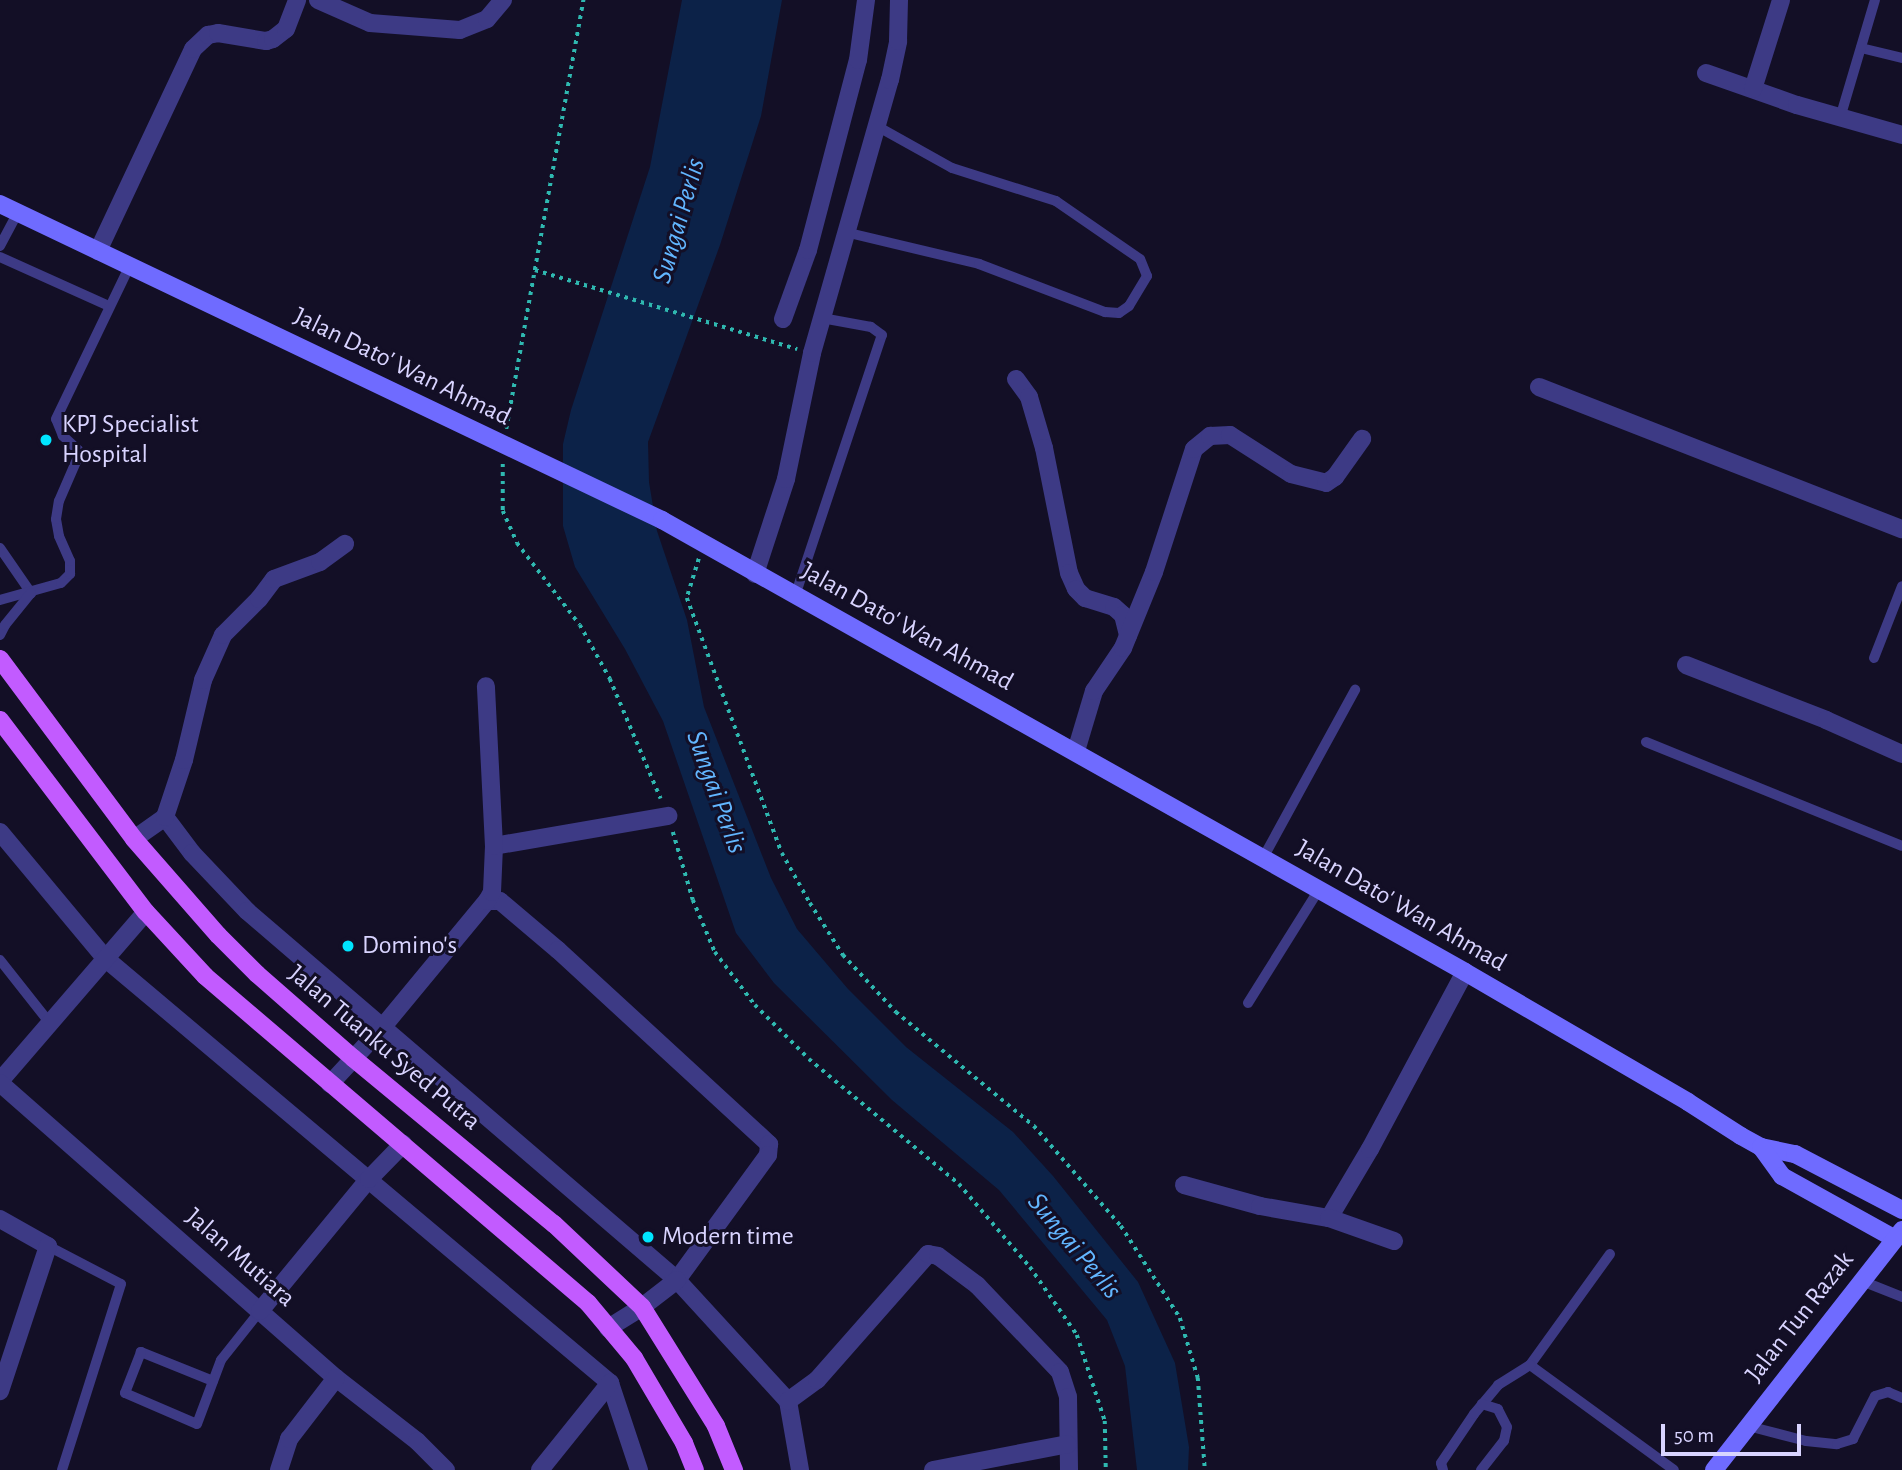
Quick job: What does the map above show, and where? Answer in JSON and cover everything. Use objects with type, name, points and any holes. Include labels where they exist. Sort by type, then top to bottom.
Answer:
[{"type":"main road","name":"Jalan Dato' Wan Ahmad","points":[[0,204],[662,520],[1465,972],[1761,1147]]},
{"type":"main road","name":"Jalan Tuanku Syed Putra","points":[[0,659],[170,884],[257,974],[353,1058],[554,1224],[642,1307],[716,1426],[734,1470]]},
{"type":"main road","points":[[0,720],[146,912],[205,976],[587,1303],[634,1358],[684,1443],[695,1470]]},
{"type":"main road","points":[[1761,1147],[1795,1154],[1902,1210]]},
{"type":"main road","points":[[1761,1147],[1782,1176],[1898,1235]]},
{"type":"main road","name":"Jalan Tun Razak","points":[[1714,1470],[1898,1235]]},
{"type":"street","points":[[97,251],[193,49],[208,35],[218,33],[266,41],[273,39],[286,29],[297,0]]},
{"type":"street","points":[[318,0],[370,23],[460,30],[487,19],[503,0]]},
{"type":"street","points":[[783,319],[808,250],[855,73],[866,0]]},
{"type":"street","points":[[755,574],[786,479],[812,354],[896,56],[899,0]]},
{"type":"street","points":[[1753,89],[1781,0]]},
{"type":"street","points":[[1706,73],[1840,118],[1902,135]]},
{"type":"street","points":[[1017,379],[1029,397],[1044,448],[1069,573],[1076,589],[1085,598],[1114,607],[1123,615],[1128,635]]},
{"type":"street","points":[[1539,387],[1902,529]]},
{"type":"street","points":[[1076,751],[1094,691],[1128,635],[1154,572],[1194,449],[1210,436],[1230,435],[1291,474],[1326,483],[1335,477],[1362,439]]},
{"type":"street","points":[[134,839],[165,817],[184,760],[203,680],[223,635],[260,599],[274,579],[320,562],[345,544]]},
{"type":"street","points":[[1686,666],[1826,720],[1902,754]]},
{"type":"street","points":[[330,1084],[381,1029],[492,892],[494,846],[486,686]]},
{"type":"street","points":[[494,846],[668,816]]},
{"type":"street","points":[[165,817],[192,853],[247,911],[381,1029],[677,1280],[788,1401],[800,1470]]},
{"type":"street","points":[[0,832],[106,959],[610,1383],[639,1470]]},
{"type":"street","points":[[487,901],[500,901],[558,950],[767,1140],[768,1155],[677,1280],[642,1307],[608,1328]]},
{"type":"street","points":[[0,1082],[146,912]]},
{"type":"street","points":[[1329,1218],[1370,1149],[1465,972]]},
{"type":"street","name":"Jalan Mutiara","points":[[0,1082],[336,1378],[416,1441],[446,1470]]},
{"type":"street","points":[[260,1311],[369,1179],[403,1144]]},
{"type":"street","points":[[1184,1185],[1260,1206],[1329,1218],[1394,1241]]},
{"type":"street","points":[[0,1219],[48,1246],[0,1391]]},
{"type":"street","points":[[788,1401],[817,1380],[928,1254],[944,1259],[977,1285],[1060,1372],[1068,1396],[1069,1470]]},
{"type":"street","points":[[279,1470],[289,1439],[336,1378]]},
{"type":"street","points":[[540,1470],[610,1383]]},
{"type":"street","points":[[933,1470],[1068,1444]]},
{"type":"lane","points":[[1840,118],[1875,0]]},
{"type":"lane","points":[[1861,48],[1902,58]]},
{"type":"lane","points":[[845,232],[979,264],[1105,312],[1119,313],[1129,306],[1147,276],[1140,259],[1056,201],[952,167],[877,126]]},
{"type":"lane","points":[[0,246],[18,212]]},
{"type":"lane","points":[[0,257],[109,306]]},
{"type":"lane","points":[[0,600],[61,583],[70,574],[70,561],[59,536],[56,519],[59,501],[78,457],[78,450],[63,436],[56,419],[130,265]]},
{"type":"lane","points":[[795,596],[882,335],[871,327],[822,318]]},
{"type":"lane","points":[[0,548],[32,593]]},
{"type":"lane","points":[[1874,657],[1902,586]]},
{"type":"lane","points":[[0,635],[32,593]]},
{"type":"lane","points":[[1263,858],[1355,690]]},
{"type":"lane","points":[[1646,742],[1902,846]]},
{"type":"lane","points":[[1248,1003],[1318,891]]},
{"type":"lane","points":[[0,960],[49,1022]]},
{"type":"lane","points":[[48,1246],[121,1284],[62,1470]]},
{"type":"lane","points":[[1443,1470],[1441,1463],[1446,1454],[1482,1404],[1499,1385],[1530,1365],[1610,1254]]},
{"type":"lane","points":[[1862,1280],[1902,1297]]},
{"type":"lane","points":[[213,1381],[141,1352],[125,1394],[197,1424],[221,1360],[260,1311]]},
{"type":"lane","points":[[1530,1365],[1674,1470]]},
{"type":"lane","points":[[1748,1426],[1806,1441],[1838,1444],[1853,1439],[1875,1396],[1888,1392],[1902,1398]]},
{"type":"lane","points":[[1481,1470],[1504,1441],[1507,1427],[1498,1409],[1482,1404]]},
{"type":"path","points":[[583,0],[504,444],[503,511],[517,543],[579,625],[610,678],[642,747],[668,816],[693,900],[715,952],[755,1005],[809,1059],[959,1184],[1030,1267],[1077,1335],[1105,1421],[1106,1470]]},
{"type":"path","points":[[535,270],[812,354]]},
{"type":"path","points":[[705,544],[687,598],[782,853],[843,955],[896,1012],[1034,1126],[1121,1226],[1180,1318],[1198,1378],[1205,1470]]},
{"type":"water","name":"Sungai Perlis","points":[[682,0],[782,0],[761,116],[720,245],[648,442],[649,482],[657,531],[687,620],[704,707],[771,878],[797,929],[848,989],[906,1047],[1013,1132],[1053,1176],[1138,1282],[1175,1363],[1189,1447],[1188,1470],[1137,1470],[1125,1366],[1107,1320],[999,1190],[892,1100],[774,983],[736,933],[663,721],[625,649],[575,567],[563,526],[563,444],[571,410],[650,167]]},
{"type":"place","name":"KPJ Specialist Hospital","points":[[46,440]]},
{"type":"place","name":"Domino's","points":[[348,946]]},
{"type":"place","name":"Modern time","points":[[648,1237]]}]
